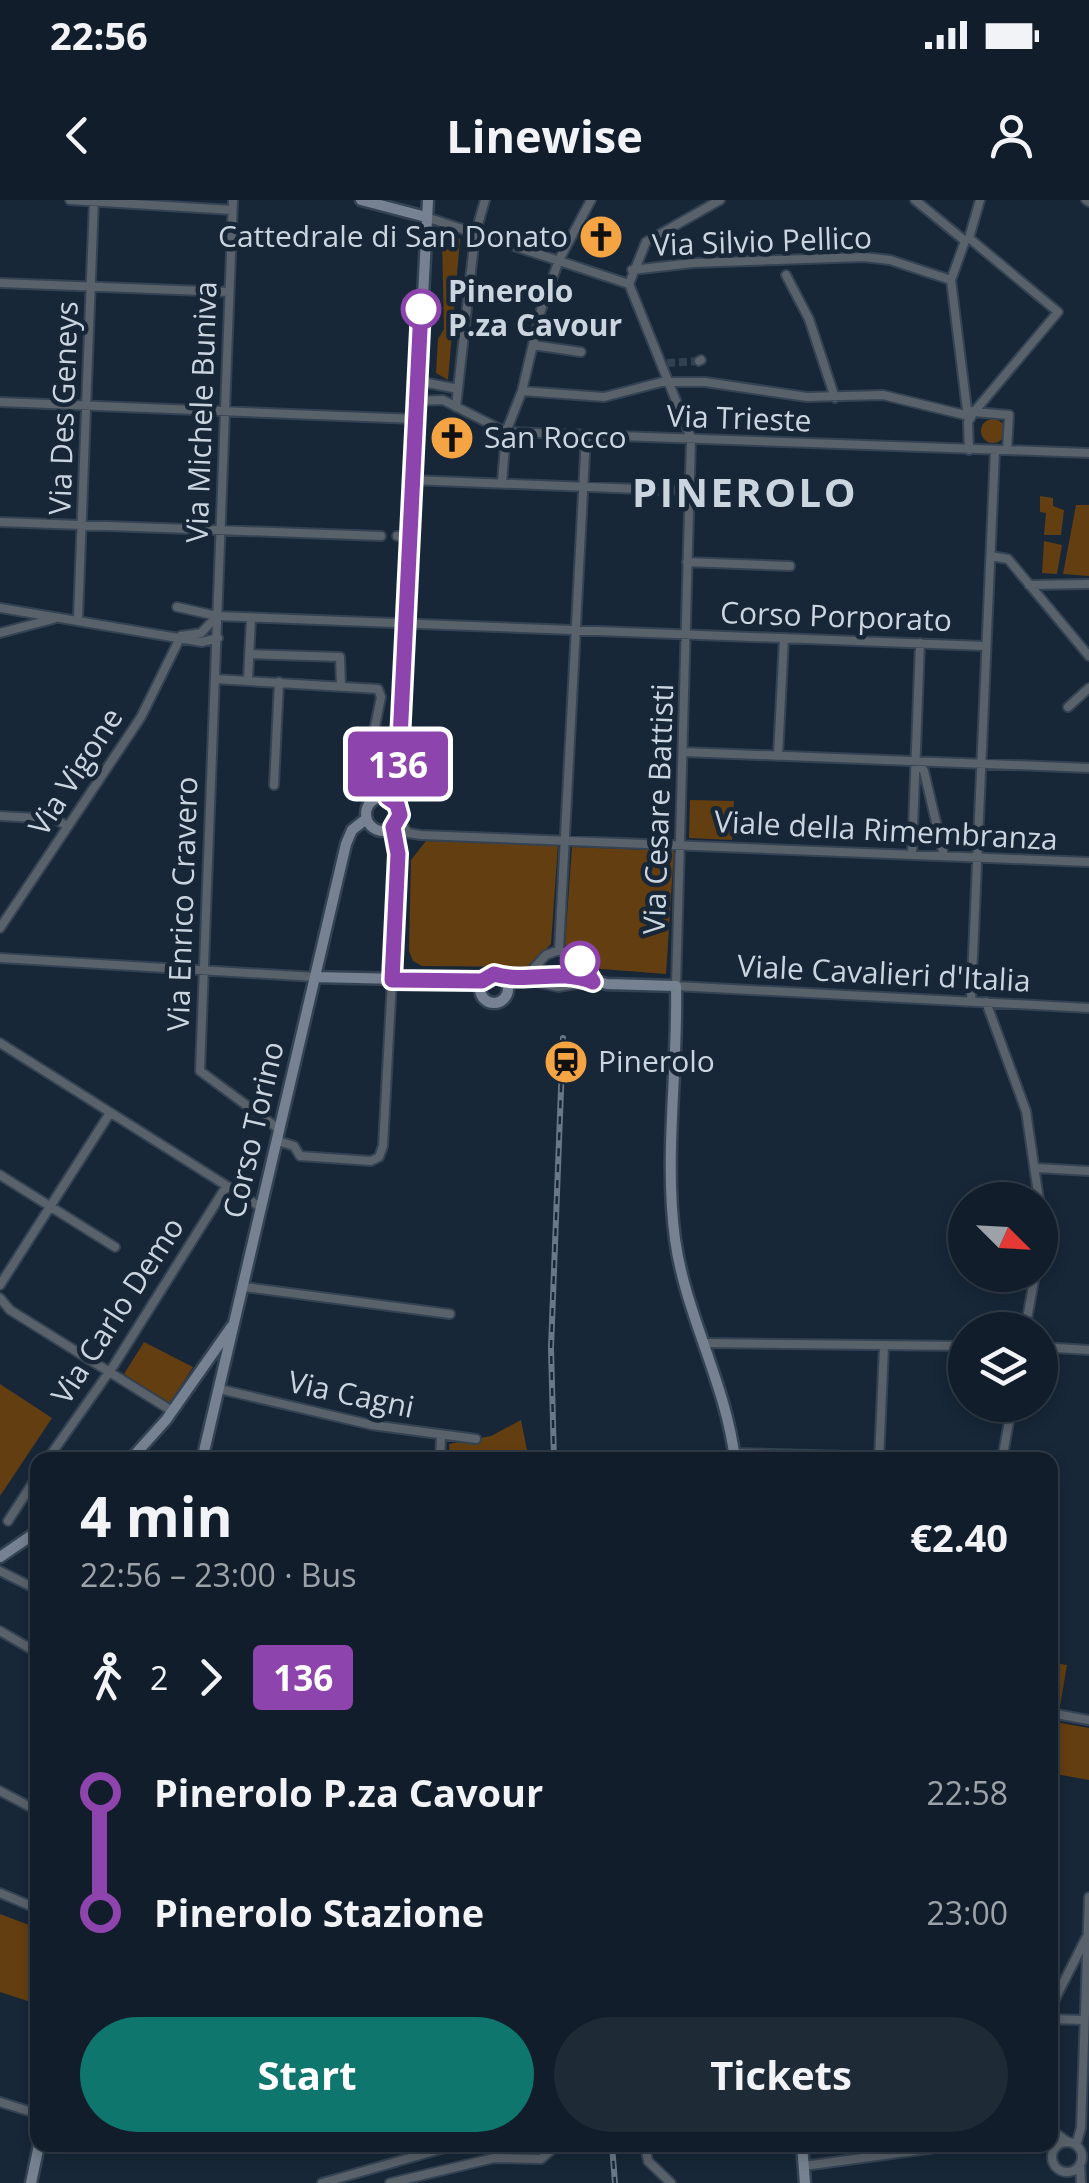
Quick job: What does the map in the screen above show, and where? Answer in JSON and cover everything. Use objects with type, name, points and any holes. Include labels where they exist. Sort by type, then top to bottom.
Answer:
[{"type":"main road","points":[[361,200],[392,203],[426,217]]},
{"type":"main road","points":[[388,798],[399,760],[406,624],[404,536],[412,480],[428,200]]},
{"type":"main road","points":[[392,980],[397,804],[388,798],[369,803],[366,818],[378,830],[396,824]]},
{"type":"main road","name":"Corso Torino","points":[[204,1452],[346,844],[352,830],[366,818]]},
{"type":"main road","points":[[315,977],[482,981],[494,974],[506,980],[524,980],[563,973],[593,982],[676,986],[676,1241],[734,1452]]},
{"type":"main road","points":[[482,981],[480,994],[492,1003],[505,998],[506,980]]},
{"type":"main road","points":[[137,1452],[172,1411],[234,1324]]},
{"type":"main road","points":[[0,1557],[30,1536]]},
{"type":"main road","points":[[31,2183],[38,2152]]},
{"type":"main road","points":[[803,2152],[804,2183]]},
{"type":"street","points":[[70,200],[232,205]]},
{"type":"street","points":[[456,406],[475,235],[486,200]]},
{"type":"street","points":[[502,483],[506,432],[522,390],[532,345],[559,260],[591,200]]},
{"type":"street","points":[[691,438],[665,363],[628,284],[646,242],[720,200]]},
{"type":"street","points":[[915,200],[1058,312],[972,414],[969,450]]},
{"type":"street","points":[[972,414],[967,410],[951,280],[980,200]]},
{"type":"street","name":"Via Des Geneys","points":[[78,618],[94,201]]},
{"type":"street","name":"Via Michele Buniva","points":[[218,638],[232,205]]},
{"type":"street","points":[[426,217],[628,284]]},
{"type":"street","name":"Via Silvio Pellico","points":[[632,270],[833,256],[890,260],[951,280]]},
{"type":"street","points":[[786,276],[816,339],[835,398]]},
{"type":"street","points":[[0,283],[229,292]]},
{"type":"street","points":[[532,345],[581,352]]},
{"type":"street","points":[[418,380],[458,389]]},
{"type":"street","points":[[522,390],[604,397],[671,382],[835,398],[883,395],[972,414],[1009,416],[1010,450]]},
{"type":"street","points":[[443,400],[458,389]]},
{"type":"street","points":[[416,401],[443,400],[506,432]]},
{"type":"street","points":[[0,402],[415,419]]},
{"type":"street","name":"Via Trieste","points":[[506,432],[1089,452]]},
{"type":"street","points":[[559,945],[586,434]]},
{"type":"street","name":"Via Cesare Battisti","points":[[676,986],[691,438]]},
{"type":"street","points":[[971,1001],[984,646],[996,450]]},
{"type":"street","points":[[412,480],[689,491]]},
{"type":"street","points":[[0,522],[380,536]]},
{"type":"street","points":[[990,556],[1004,556],[1089,656]]},
{"type":"street","points":[[687,562],[790,566]]},
{"type":"street","points":[[1029,585],[1089,584]]},
{"type":"street","points":[[177,607],[218,616]]},
{"type":"street","points":[[2,610],[78,618],[202,642],[218,638]]},
{"type":"street","points":[[181,636],[203,631],[218,616]]},
{"type":"street","name":"Corso Porporato","points":[[218,616],[984,646]]},
{"type":"street","points":[[0,634],[58,618]]},
{"type":"street","points":[[248,680],[251,618]]},
{"type":"street","points":[[203,631],[218,638]]},
{"type":"street","name":"Via Vigone","points":[[0,928],[141,717],[181,636]]},
{"type":"street","name":"Via Enrico Cravero","points":[[218,638],[202,969],[201,1074],[279,1135]]},
{"type":"street","points":[[778,756],[784,638]]},
{"type":"street","points":[[912,855],[920,643]]},
{"type":"street","points":[[250,654],[340,658],[341,684]]},
{"type":"street","points":[[216,680],[373,687],[381,697],[363,785],[369,803]]},
{"type":"street","points":[[274,786],[279,682]]},
{"type":"street","points":[[1068,707],[1089,688]]},
{"type":"street","points":[[684,752],[1089,768]]},
{"type":"street","points":[[917,761],[924,771],[944,856]]},
{"type":"street","points":[[0,816],[54,819],[68,826]]},
{"type":"street","name":"Viale della Rimembranza","points":[[396,824],[421,836],[1089,862]]},
{"type":"street","points":[[524,980],[559,945]]},
{"type":"street","points":[[559,945],[580,961],[593,982]]},
{"type":"street","points":[[0,958],[315,977]]},
{"type":"street","points":[[279,1135],[300,1156],[371,1161],[379,1157],[383,1146],[392,980]]},
{"type":"street","name":"Viale Cavalieri d'Italia","points":[[676,986],[1089,1008]]},
{"type":"street","points":[[986,1002],[1026,1111],[1037,1182]]},
{"type":"street","points":[[0,1043],[262,1208]]},
{"type":"street","points":[[0,1285],[110,1112]]},
{"type":"street","points":[[1037,1168],[1089,1172]]},
{"type":"street","points":[[0,1175],[115,1247]]},
{"type":"street","name":"Via Carlo Demo","points":[[54,1452],[109,1372],[226,1186]]},
{"type":"street","points":[[244,1286],[450,1314]]},
{"type":"street","points":[[0,1298],[10,1310],[172,1411]]},
{"type":"street","points":[[706,1343],[948,1346]]},
{"type":"street","points":[[879,1452],[884,1346]]},
{"type":"street","points":[[1058,1348],[1089,1350]]},
{"type":"street","name":"Via Cagni","points":[[219,1390],[441,1436],[476,1439]]},
{"type":"street","points":[[1003,1452],[1009,1422]]},
{"type":"street","points":[[440,1452],[441,1436]]},
{"type":"street","points":[[8,1521],[30,1487]]},
{"type":"street","points":[[0,1571],[30,1586]]},
{"type":"street","points":[[0,1630],[30,1648]]},
{"type":"street","points":[[1058,1714],[1089,1720]]},
{"type":"street","points":[[0,1790],[30,1807]]},
{"type":"street","points":[[0,1893],[30,1906]]},
{"type":"street","points":[[1081,2183],[1078,2147],[1089,1897]]},
{"type":"street","points":[[1058,1993],[1086,1938]]},
{"type":"street","points":[[1058,2020],[1084,2020]]},
{"type":"street","points":[[0,2102],[30,2111]]},
{"type":"street","points":[[322,2183],[430,2152]]},
{"type":"street","points":[[390,2183],[494,2158],[541,2159],[549,2152]]},
{"type":"street","points":[[647,2152],[671,2183]]},
{"type":"street","points":[[804,2166],[905,2152]]},
{"type":"street","points":[[1047,2152],[1063,2171],[1064,2183]]},
{"type":"street","points":[[1054,2163],[1055,2152]]},
{"type":"street","points":[[1063,2171],[1080,2164]]},
{"type":"shaded area","points":[[447,237],[460,239],[448,380],[436,373],[438,339],[444,329],[442,241]]},
{"type":"shaded area","points":[[993,419],[1005,431],[993,443],[981,431]]},
{"type":"shaded area","points":[[1040,496],[1053,498],[1053,506],[1064,510],[1061,535],[1044,535],[1046,513],[1040,512]]},
{"type":"shaded area","points":[[1076,505],[1089,505],[1089,576],[1063,574]]},
{"type":"shaded area","points":[[1044,541],[1062,545],[1057,574],[1042,573]]},
{"type":"shaded area","points":[[690,800],[734,801],[732,840],[689,838]]},
{"type":"shaded area","points":[[426,841],[558,845],[551,944],[528,967],[422,966],[413,961],[409,951],[411,860]]},
{"type":"shaded area","points":[[572,847],[674,851],[666,974],[589,968],[584,956],[565,945]]},
{"type":"shaded area","points":[[144,1342],[193,1367],[170,1403],[124,1374]]},
{"type":"shaded area","points":[[0,1384],[52,1418],[0,1496]]},
{"type":"shaded area","points":[[521,1420],[527,1452],[450,1452],[449,1444],[491,1436]]},
{"type":"shaded area","points":[[1058,1663],[1067,1665],[1058,1706]]},
{"type":"shaded area","points":[[1058,1722],[1089,1728],[1089,1780],[1058,1774]]},
{"type":"shaded area","points":[[0,1914],[30,1925],[30,2002],[0,1992]]},
{"type":"tunnel","points":[[667,363],[699,361]]},
{"type":"railway","points":[[554,1452],[551,1348],[563,1038]]},
{"type":"railway","points":[[613,2152],[615,2183]]},
{"type":"bus line","name":"136","points":[[421,309],[399,760],[388,798],[397,804],[400,815],[393,827],[398,854],[392,980],[482,981],[494,974],[506,980],[524,980],[563,973],[593,982],[580,961]]},
{"type":"place","name":"Cattedrale di San Donato","points":[[601,237]]},
{"type":"place","name":"Pinerolo P.za Cavour","points":[[421,309]]},
{"type":"place","name":"San Rocco","points":[[452,438]]},
{"type":"place","name":"Pinerolo","points":[[566,1062]]},
{"type":"district","name":"PINEROLO","points":[[745,493]]}]
